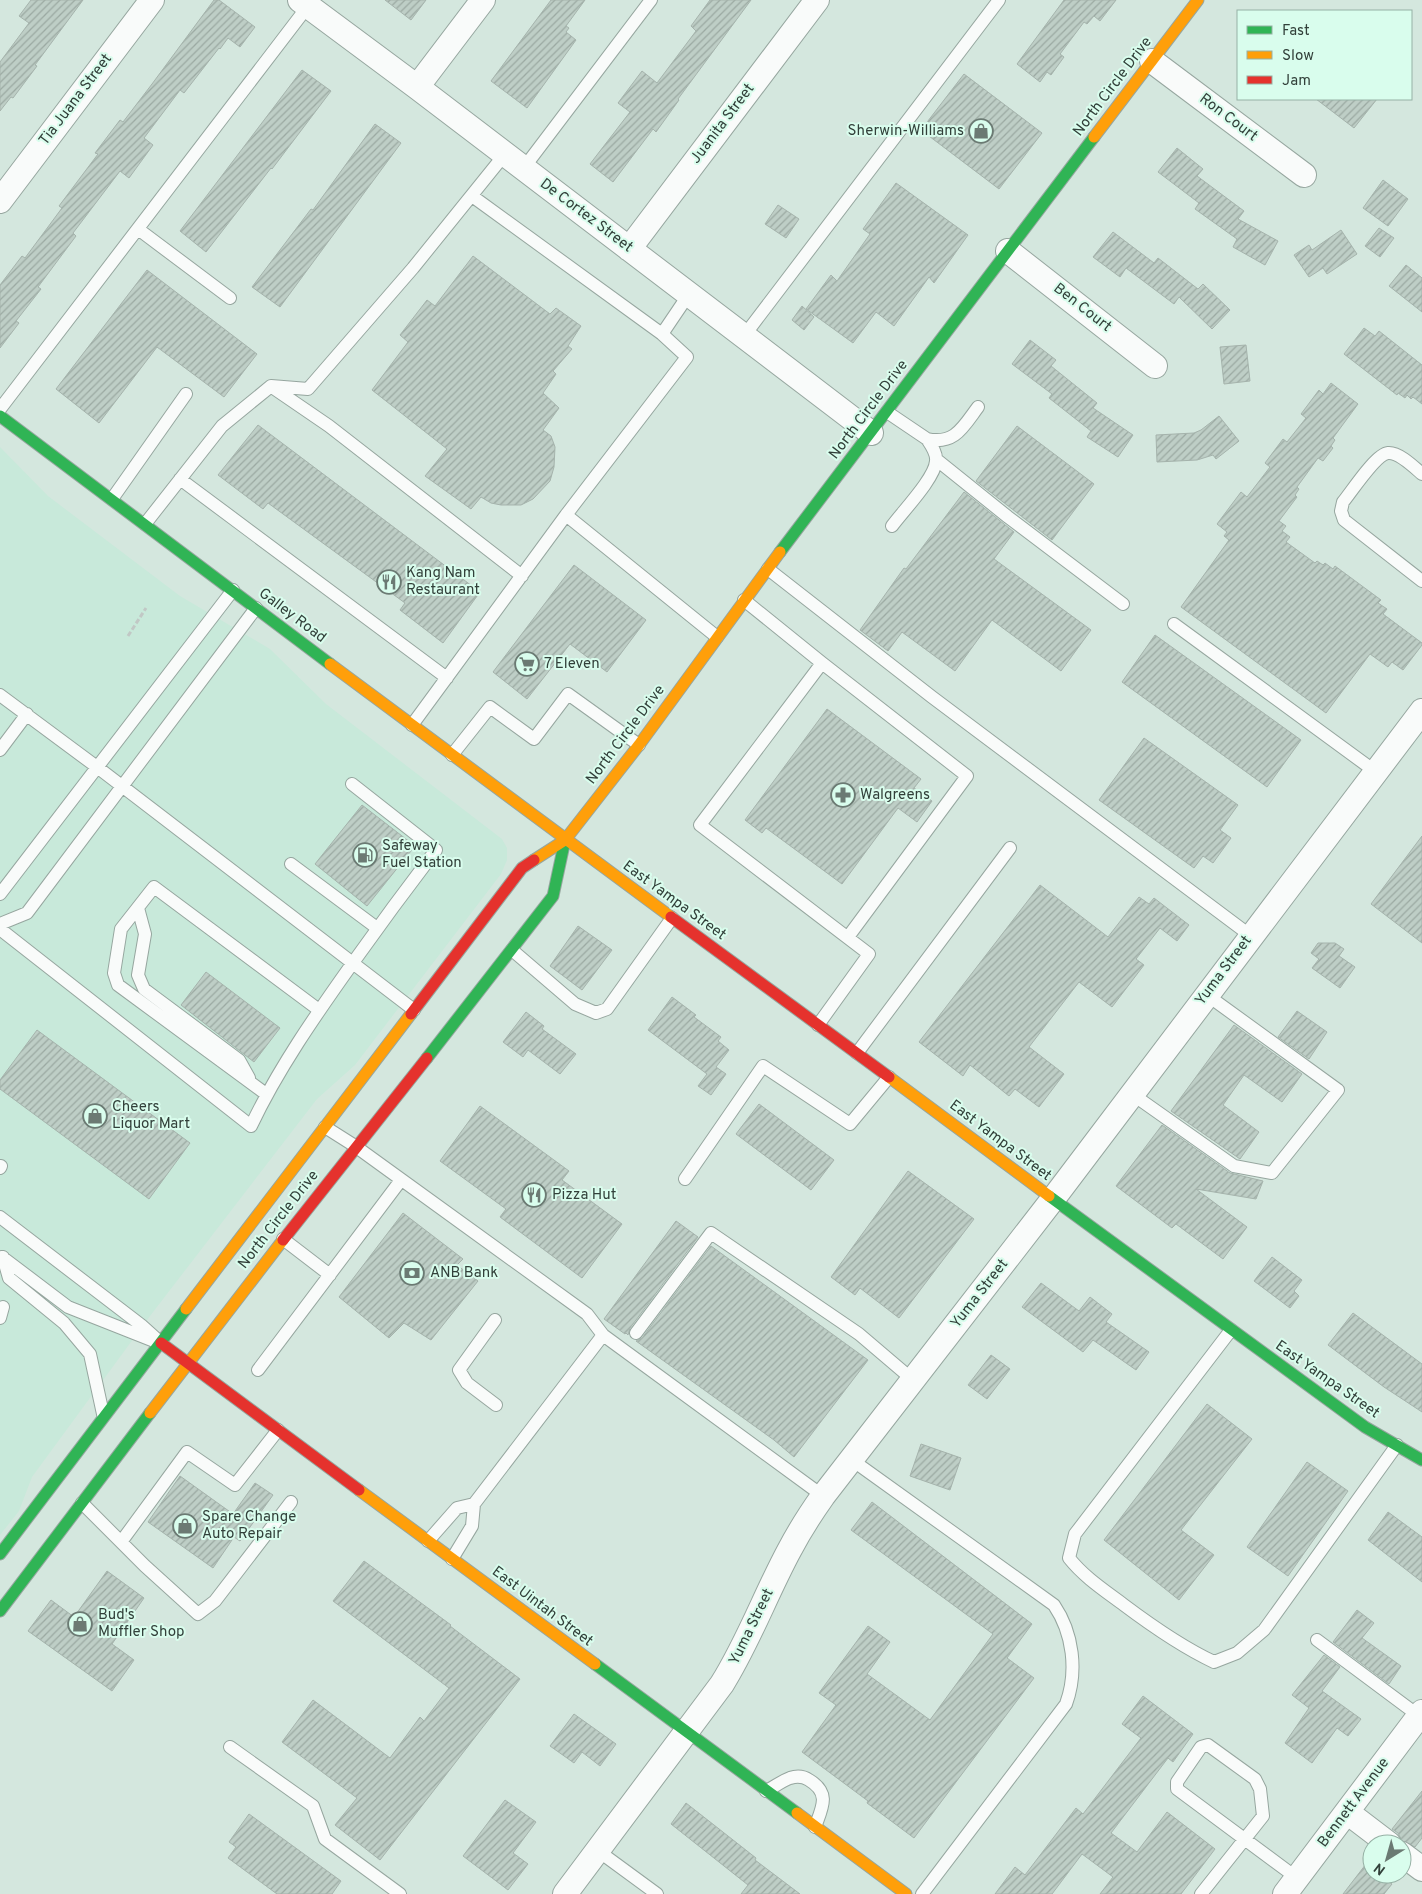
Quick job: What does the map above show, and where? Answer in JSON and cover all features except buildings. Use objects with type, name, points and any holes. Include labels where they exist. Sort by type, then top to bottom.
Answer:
[{"type":"main road","name":"North Circle Drive","points":[[0,1554],[522,868],[566,840],[639,745],[744,600],[1198,0]]},
{"type":"main road","name":"Galley Road","points":[[0,416],[566,840]]},
{"type":"main road","name":"North Circle Drive","points":[[0,1611],[283,1239],[553,896],[566,840]]},
{"type":"main road","name":"East Yampa Street","points":[[566,840],[1231,1330],[1365,1427],[1422,1460]]},
{"type":"main road","name":"East Uintah Street","points":[[161,1343],[906,1894]]},
{"type":"street","name":"Tia Juana Street","points":[[0,201],[152,0]]},
{"type":"street","points":[[417,87],[483,0]]},
{"type":"street","name":"Juanita Street","points":[[629,249],[817,0]]},
{"type":"street","name":"De Cortez Street","points":[[304,3],[871,433]]},
{"type":"street","name":"Ron Court","points":[[1152,60],[1304,175]]},
{"type":"street","name":"Ben Court","points":[[1008,251],[1156,366]]},
{"type":"street","name":"Yuma Street","points":[[565,1894],[734,1664],[789,1549],[823,1496],[1053,1199],[1422,711]]},
{"type":"street","name":"Bennett Avenue","points":[[1291,1886],[1421,1714]]},
{"type":"street","points":[[1347,1812],[1376,1834]]},
{"type":"lane","points":[[145,524],[222,426],[271,386],[308,389],[413,268],[472,196],[514,161],[651,0]]},
{"type":"lane","points":[[744,336],[999,0]]},
{"type":"lane","points":[[0,409],[138,229],[304,3]]},
{"type":"lane","points":[[412,725],[566,515],[687,357],[662,334],[472,196]]},
{"type":"lane","points":[[138,229],[230,298]]},
{"type":"lane","points":[[662,334],[689,294]]},
{"type":"lane","points":[[271,386],[329,426],[522,576]]},
{"type":"lane","points":[[112,499],[186,394]]},
{"type":"lane","points":[[927,439],[946,440],[958,434],[978,407]]},
{"type":"lane","points":[[887,412],[927,439],[936,454],[936,460],[927,482],[892,526]]},
{"type":"lane","points":[[1422,474],[1397,455],[1389,452],[1379,456],[1343,502],[1341,511],[1344,520],[1422,581]]},
{"type":"lane","points":[[936,460],[1123,604]]},
{"type":"lane","points":[[180,480],[447,678]]},
{"type":"lane","points":[[566,515],[716,638]]},
{"type":"lane","points":[[768,569],[940,703],[1251,936]]},
{"type":"lane","points":[[0,894],[233,590]]},
{"type":"lane","points":[[744,600],[967,776],[848,937]]},
{"type":"lane","points":[[0,924],[27,912],[256,608]]},
{"type":"lane","points":[[1174,624],[1376,772]]},
{"type":"lane","points":[[818,1025],[869,954],[700,824],[822,663]]},
{"type":"lane","points":[[452,755],[490,707],[534,739],[568,694],[639,745]]},
{"type":"lane","points":[[0,695],[98,767],[414,1010]]},
{"type":"lane","points":[[0,750],[27,714]]},
{"type":"lane","points":[[0,928],[251,1126],[266,1094],[319,1010],[376,928],[436,850],[352,784]]},
{"type":"lane","points":[[857,1053],[1010,848]]},
{"type":"lane","points":[[291,864],[376,928]]},
{"type":"lane","points":[[266,1094],[118,985],[114,973],[120,929],[154,887],[319,1010]]},
{"type":"lane","points":[[138,908],[144,934],[138,975],[144,989],[239,1060],[253,1083]]},
{"type":"lane","points":[[512,950],[575,1004],[596,1013],[607,1009],[649,954],[672,918]]},
{"type":"lane","points":[[1132,1094],[1234,1166],[1272,1173],[1338,1090],[1207,994]]},
{"type":"lane","points":[[686,1179],[763,1066],[850,1124],[889,1077]]},
{"type":"lane","points":[[325,1127],[356,1146],[588,1314],[603,1335],[823,1496]]},
{"type":"lane","points":[[258,1370],[401,1180]]},
{"type":"lane","points":[[0,1217],[141,1325],[161,1343]]},
{"type":"lane","points":[[636,1333],[711,1234],[859,1334],[913,1380]]},
{"type":"lane","points":[[283,1239],[330,1275]]},
{"type":"lane","points":[[1,1256],[68,1307],[161,1343]]},
{"type":"lane","points":[[1,1256],[9,1278],[64,1323],[90,1354],[104,1418]]},
{"type":"lane","points":[[495,1320],[459,1370],[467,1383],[496,1405]]},
{"type":"lane","points":[[1231,1330],[1075,1534],[1069,1558],[1082,1574],[1134,1613],[1196,1654],[1214,1662],[1237,1653],[1264,1630],[1397,1446]]},
{"type":"lane","points":[[452,1559],[472,1526],[474,1504],[603,1335]]},
{"type":"lane","points":[[121,1542],[187,1452],[235,1485],[278,1430]]},
{"type":"lane","points":[[852,1460],[1054,1605],[1063,1618],[1070,1638],[1072,1674],[1070,1692],[1066,1704],[922,1894]]},
{"type":"lane","points":[[82,1503],[198,1614],[215,1601],[291,1502]]},
{"type":"lane","points":[[428,1541],[457,1508],[474,1504]]},
{"type":"lane","points":[[1317,1640],[1421,1714]]},
{"type":"lane","points":[[1201,1894],[1245,1840],[1263,1816],[1260,1789],[1255,1779],[1208,1745],[1201,1747],[1177,1782],[1177,1789],[1245,1840],[1291,1886]]},
{"type":"lane","points":[[230,1748],[313,1806],[326,1839],[400,1894]]},
{"type":"lane","points":[[766,1791],[791,1777],[800,1776],[808,1779],[823,1794],[823,1803],[815,1827]]},
{"type":"lane","points":[[597,1850],[656,1894]]},
{"type":"path","points":[[128,636],[146,608]]},
{"type":"shaded area","points":[[0,447],[48,496],[180,596],[270,649],[326,704],[502,839],[507,848],[507,860],[501,874],[355,1065],[317,1099],[150,1316],[32,1477],[19,1511],[0,1535]]},
{"type":"traffic: fast","points":[[780,552],[1094,137]]},
{"type":"traffic: fast","points":[[0,416],[330,664]]},
{"type":"traffic: fast","points":[[427,1058],[553,896],[565,840]]},
{"type":"traffic: fast","points":[[1049,1196],[1365,1427],[1422,1460]]},
{"type":"traffic: fast","points":[[0,1554],[186,1309]]},
{"type":"traffic: fast","points":[[0,1611],[150,1413]]},
{"type":"traffic: fast","points":[[595,1664],[797,1813]]},
{"type":"traffic: slow","points":[[1094,137],[1198,0]]},
{"type":"traffic: slow","points":[[534,860],[565,840],[639,745],[780,552]]},
{"type":"traffic: slow","points":[[330,664],[671,917]]},
{"type":"traffic: slow","points":[[186,1309],[411,1014]]},
{"type":"traffic: slow","points":[[889,1077],[1049,1196]]},
{"type":"traffic: slow","points":[[150,1413],[283,1240]]},
{"type":"traffic: slow","points":[[359,1490],[595,1664]]},
{"type":"traffic: slow","points":[[797,1813],[906,1894]]},
{"type":"traffic: jam","points":[[411,1014],[522,868],[534,860]]},
{"type":"traffic: jam","points":[[671,917],[889,1077]]},
{"type":"traffic: jam","points":[[283,1240],[427,1058]]},
{"type":"traffic: jam","points":[[161,1343],[359,1490]]},
{"type":"place","name":"Sherwin-Williams","points":[[981,131]]},
{"type":"place","name":"Kang Nam Restaurant","points":[[389,582]]},
{"type":"place","name":"7 Eleven","points":[[527,664]]},
{"type":"place","name":"Walgreens","points":[[843,795]]},
{"type":"place","name":"Safeway Fuel Station","points":[[365,855]]},
{"type":"place","name":"Cheers Liquor Mart","points":[[95,1116]]},
{"type":"place","name":"Pizza Hut","points":[[534,1195]]},
{"type":"place","name":"ANB Bank","points":[[412,1273]]},
{"type":"place","name":"Spare Change Auto Repair","points":[[185,1526]]},
{"type":"place","name":"Bud's Muffler Shop","points":[[80,1624]]}]
